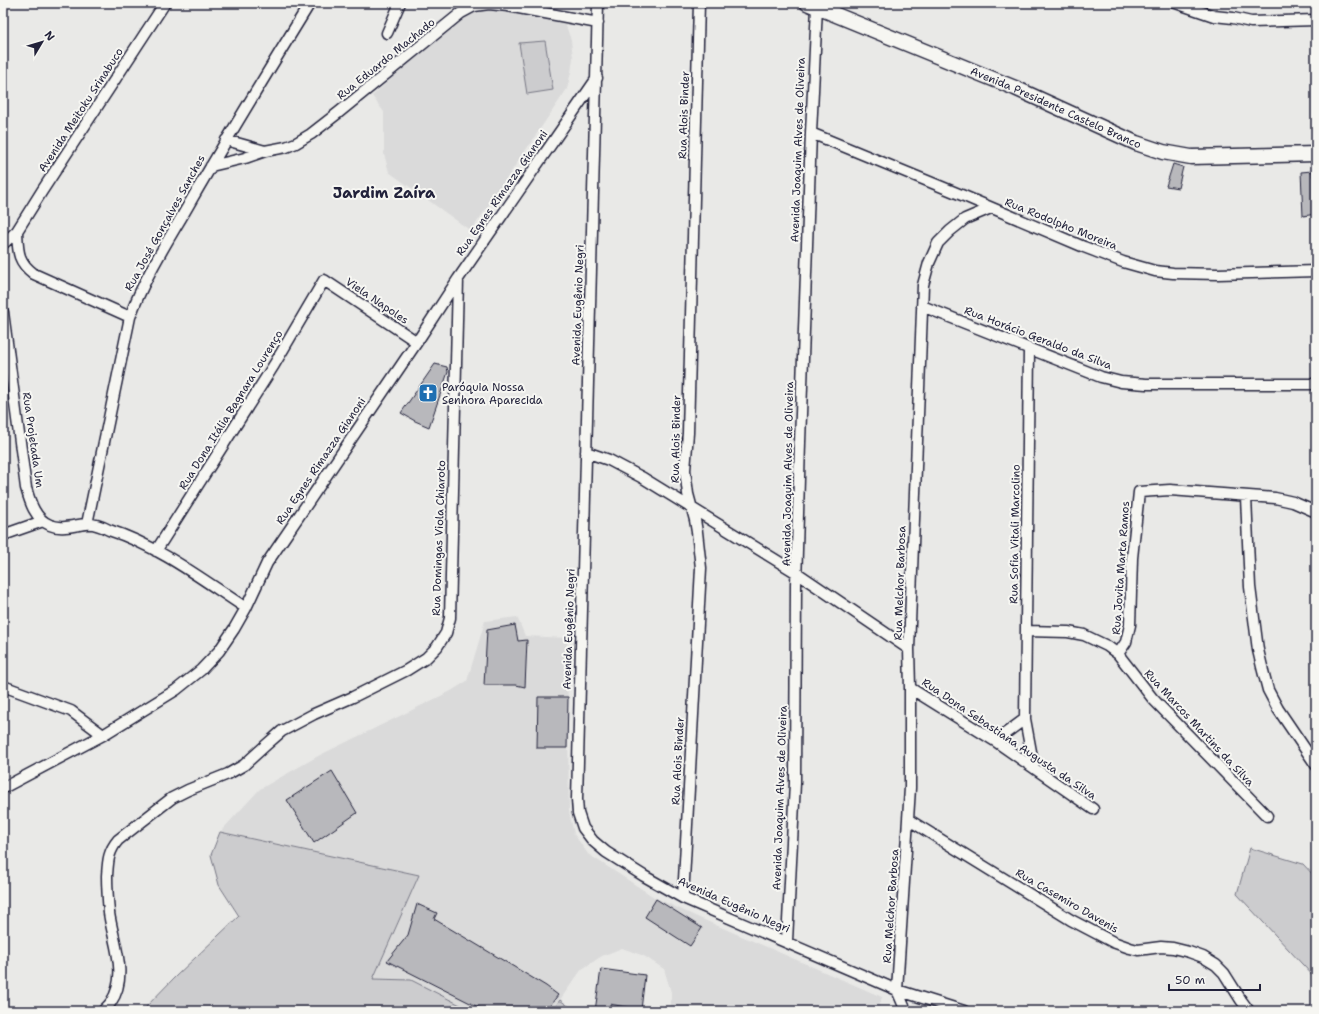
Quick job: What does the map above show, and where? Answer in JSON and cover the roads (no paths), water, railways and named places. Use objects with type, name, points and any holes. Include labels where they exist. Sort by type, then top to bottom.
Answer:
[{"type":"street","name":"Avenida Meitoku Srinabuco","points":[[17,231],[165,3]]},
{"type":"street","name":"Rua José Gonçalves Sanches","points":[[87,524],[130,317],[136,298],[226,140],[310,3]]},
{"type":"street","points":[[387,33],[400,3]]},
{"type":"street","name":"Avenida Eugênio Negri","points":[[598,3],[579,683],[578,813],[584,828],[590,837],[606,852],[683,898],[787,941],[897,990],[964,1011]]},
{"type":"street","name":"Rua Alois Binder","points":[[683,898],[701,568],[695,520],[688,494],[686,470],[699,3]]},
{"type":"street","points":[[1176,3],[1214,16],[1251,22],[1316,20]]},
{"type":"street","name":"Rua Eduardo Machado","points":[[211,166],[245,158],[265,151],[286,147],[311,134],[449,23],[474,6],[488,4],[508,6],[598,23]]},
{"type":"street","name":"Avenida Presidente Castelo Branco","points":[[812,5],[833,8],[1136,143],[1163,152],[1191,157],[1316,154]]},
{"type":"street","name":"Avenida Joaquim Alves de Oliveira","points":[[787,941],[795,783],[797,573],[811,133],[812,5]]},
{"type":"street","name":"Rua Egnes Rimazza Gianoni","points":[[3,788],[103,735],[176,690],[202,670],[219,651],[246,608],[267,562],[417,342],[458,279],[597,78]]},
{"type":"street","name":"Rua Rodolpho Moreira","points":[[811,133],[1097,252],[1122,262],[1155,272],[1218,274],[1316,271]]},
{"type":"street","name":"Rua Eduardo Machado","points":[[226,140],[265,151]]},
{"type":"street","name":"Rua Melchor Barbosa","points":[[897,990],[909,820],[909,649],[923,285],[929,263],[938,243],[965,219],[991,208]]},
{"type":"street","points":[[3,244],[17,231]]},
{"type":"street","points":[[17,231],[18,250],[21,261],[26,268],[34,274],[130,317]]},
{"type":"street","name":"Rua Domingas Viola Chiaroto","points":[[103,1011],[111,1003],[119,980],[118,962],[107,886],[109,857],[112,848],[118,840],[172,798],[228,774],[244,765],[282,731],[314,714],[353,697],[407,670],[426,658],[437,647],[446,633],[450,618],[458,279]]},
{"type":"street","name":"Viela Napoles","points":[[324,280],[417,342]]},
{"type":"street","name":"Rua Dona Itália Bagnara Lourenço","points":[[156,551],[270,371],[324,280]]},
{"type":"street","name":"Rua Horácio Geraldo da Silva","points":[[922,306],[1101,377],[1121,382],[1163,385],[1316,384]]},
{"type":"street","name":"Rua Projetada Um","points":[[3,312],[26,488],[30,502],[36,513],[43,521]]},
{"type":"street","name":"Rua Sofia Vitali Marcolino","points":[[1029,349],[1025,719],[1034,768]]},
{"type":"street","points":[[586,452],[609,460],[644,478],[797,573],[909,649]]},
{"type":"street","name":"Rua Jovita Marta Ramos","points":[[1118,654],[1126,642],[1130,625],[1132,558],[1138,492],[1170,490],[1275,498],[1293,502],[1316,512]]},
{"type":"street","points":[[1246,496],[1250,587],[1258,650],[1263,671],[1268,690],[1278,709],[1316,765]]},
{"type":"street","points":[[3,535],[43,521],[61,528],[87,524],[109,530],[156,551],[246,608]]},
{"type":"street","name":"Rua Marcos Martins da Silva","points":[[1026,631],[1068,632],[1084,635],[1107,646],[1118,654],[1153,699],[1267,816]]},
{"type":"street","points":[[3,686],[71,711],[88,722],[103,735]]},
{"type":"street","name":"Rua Dona Sebastiana Augusta da Silva","points":[[910,688],[995,742],[1094,809]]},
{"type":"street","points":[[995,742],[1025,719]]},
{"type":"street","name":"Rua Casemiro Davenis","points":[[909,820],[1071,920],[1114,942],[1138,950],[1161,947],[1173,948],[1203,957],[1216,965],[1224,973],[1249,1011]]},
{"type":"street","points":[[897,990],[906,1011]]},
{"type":"place","name":"Paróquia Nossa Senhora Aparecida","points":[[428,393]]},
{"type":"district","name":"Jardim Zaíra","points":[[384,193]]}]
